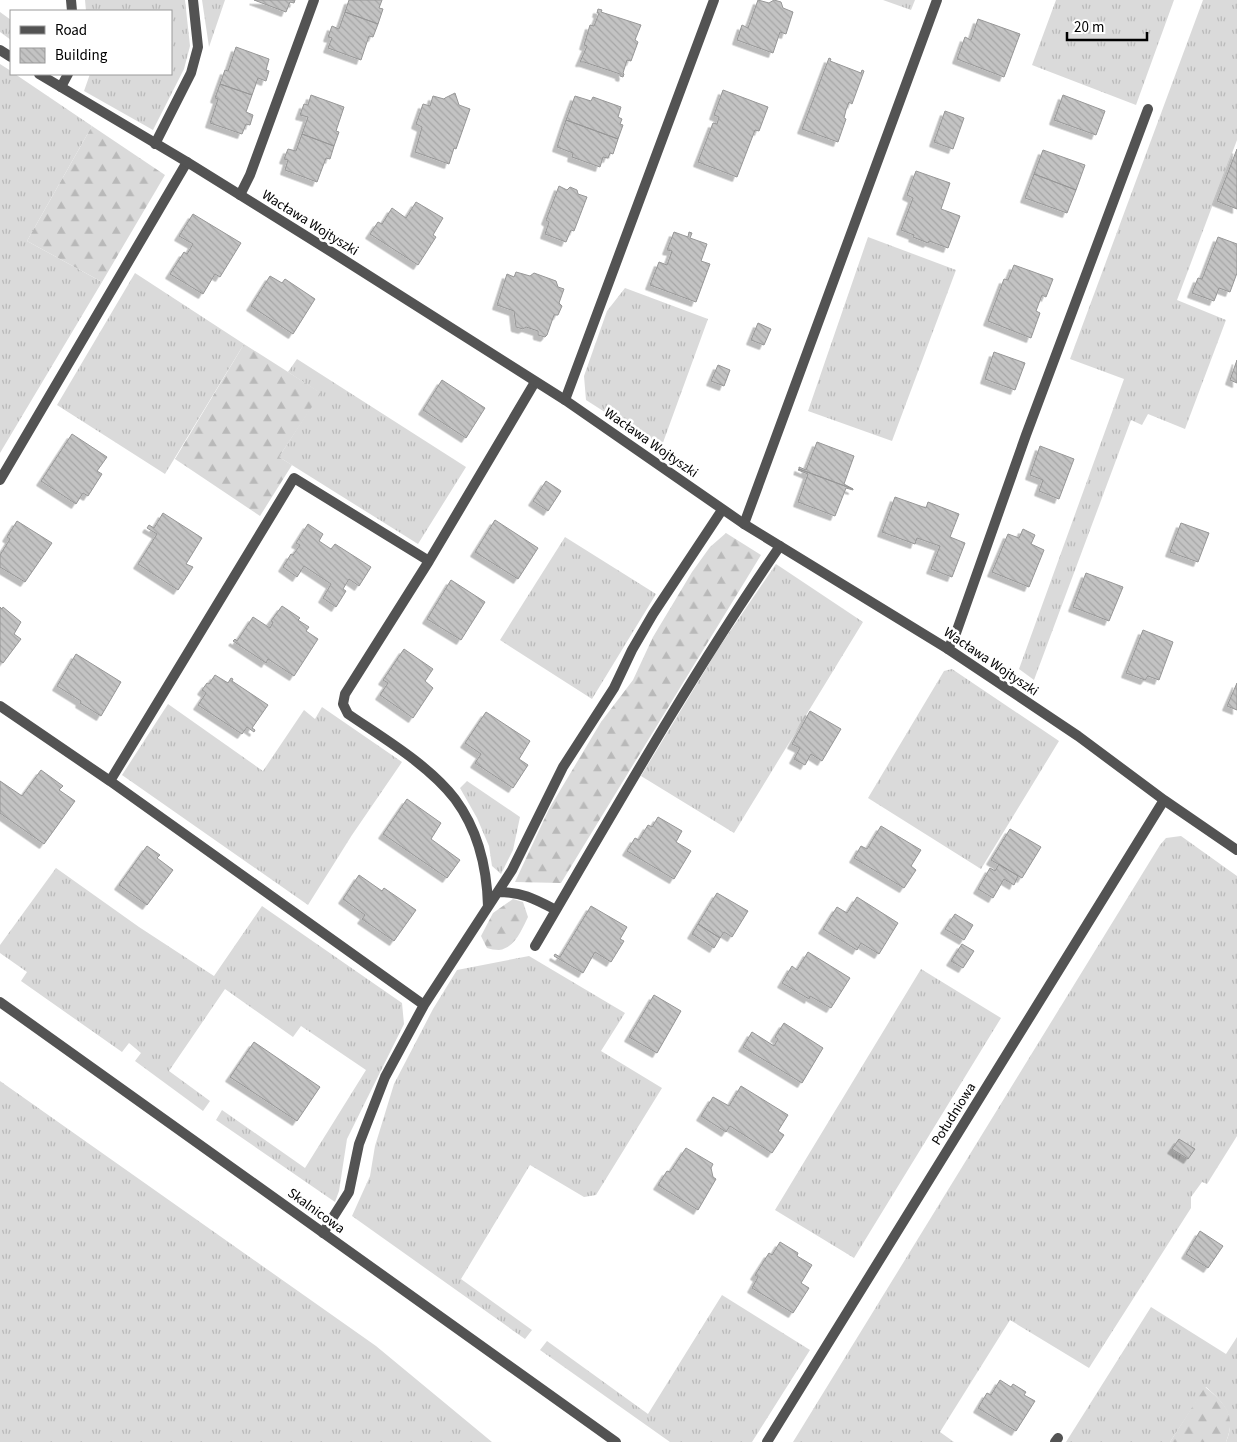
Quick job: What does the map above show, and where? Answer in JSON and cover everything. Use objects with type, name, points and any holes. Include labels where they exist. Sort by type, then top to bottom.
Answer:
[{"type":"street","points":[[155,144],[191,73],[198,47],[193,0]]},
{"type":"street","points":[[240,195],[250,175],[314,0]]},
{"type":"street","points":[[565,400],[714,0]]},
{"type":"street","points":[[744,524],[937,0]]},
{"type":"street","name":"Wacława Wojtyszki","points":[[41,75],[187,162],[565,400],[722,510],[948,649],[1078,736],[1164,800],[1237,850]]},
{"type":"street","points":[[61,87],[67,75]]},
{"type":"street","points":[[948,649],[956,633],[1026,435],[1148,109]]},
{"type":"street","points":[[0,480],[187,162]]},
{"type":"street","points":[[488,906],[487,883],[481,855],[472,828],[455,798],[429,772],[409,756],[348,714],[343,704],[345,694],[429,561],[535,382]]},
{"type":"street","points":[[110,781],[294,478],[429,561]]},
{"type":"street","points":[[323,1232],[349,1192],[359,1144],[385,1077],[424,1004],[512,870],[563,767],[614,688],[632,650],[722,510]]},
{"type":"street","points":[[535,946],[679,702],[738,607],[780,546]]},
{"type":"street","points":[[0,706],[110,781],[424,1004]]},
{"type":"street","name":"Południowa","points":[[767,1442],[1164,800]]},
{"type":"street","points":[[498,892],[530,896],[556,910]]},
{"type":"street","name":"Skalnicowa","points":[[0,1002],[616,1442]]},
{"type":"green space","points":[[85,0],[185,0],[190,46],[184,69],[153,130],[84,91],[90,75],[172,75],[172,10],[86,10]]},
{"type":"green space","points":[[202,0],[225,0],[209,47]]},
{"type":"green space","points":[[883,0],[915,0],[911,10]]},
{"type":"green space","points":[[1056,0],[1174,0],[1136,105],[1032,65]]},
{"type":"green space","points":[[1203,0],[1237,0],[1237,140],[1177,300],[1226,320],[1185,429],[1148,414],[1142,425],[1131,420],[1034,680],[1019,669],[1124,379],[1070,359]]},
{"type":"green space","points":[[0,12],[10,19],[10,39],[0,32]]},
{"type":"green space","points":[[0,64],[10,70],[10,75],[16,75],[92,126],[27,241],[102,282],[0,453]]},
{"type":"green space","points":[[92,126],[165,175],[102,282],[27,241]]},
{"type":"green space","points":[[868,237],[956,270],[892,441],[808,411]]},
{"type":"green space","points":[[135,273],[244,344],[165,474],[57,405]]},
{"type":"green space","points":[[625,288],[708,319],[661,448],[586,400],[584,376],[607,311]]},
{"type":"green space","points":[[244,344],[321,393],[279,457],[292,465],[260,516],[175,459]]},
{"type":"green space","points":[[297,359],[466,467],[418,544],[279,457],[320,393],[288,372]]},
{"type":"green space","points":[[726,533],[761,555],[561,883],[515,882],[549,809],[601,722],[633,680],[653,637],[692,572],[710,547]]},
{"type":"green space","points":[[565,537],[656,594],[592,699],[500,640]]},
{"type":"green space","points":[[776,564],[863,622],[734,833],[641,776],[718,649]]},
{"type":"green space","points":[[952,669],[1059,741],[981,869],[868,798],[944,671]]},
{"type":"green space","points":[[168,704],[263,771],[304,710],[315,719],[322,707],[402,762],[352,835],[308,905],[122,775]]},
{"type":"green space","points":[[467,781],[520,817],[513,850],[501,874],[492,866],[489,846],[477,818],[460,788]]},
{"type":"green space","points":[[1181,836],[1237,876],[1237,1136],[1207,1184],[1202,1182],[1191,1197],[1191,1208],[1089,1368],[1010,1320],[940,1432],[954,1442],[793,1442],[1160,845],[1166,838]]},
{"type":"green space","points":[[56,868],[139,927],[214,976],[262,906],[402,1003],[404,1024],[347,1139],[339,1191],[335,1202],[216,1120],[222,1110],[305,1168],[366,1070],[301,1026],[293,1037],[225,989],[169,1071],[210,1101],[203,1111],[135,1061],[141,1053],[129,1043],[122,1052],[21,981],[27,972],[0,953],[0,945]]},
{"type":"green space","points":[[513,899],[523,902],[528,917],[514,942],[509,946],[499,950],[487,948],[481,936],[493,913]]},
{"type":"green space","points":[[529,956],[625,1013],[601,1051],[662,1088],[596,1195],[584,1197],[530,1165],[461,1279],[532,1330],[525,1339],[352,1216],[370,1176],[375,1146],[394,1084],[433,1009],[457,970]]},
{"type":"green space","points":[[921,969],[1001,1018],[854,1258],[775,1210]]},
{"type":"green space","points":[[0,1081],[376,1346],[492,1442],[0,1442]]},
{"type":"green space","points":[[722,1295],[810,1350],[752,1442],[670,1442],[540,1350],[547,1341],[648,1414]]},
{"type":"green space","points":[[1151,1307],[1226,1354],[1237,1337],[1237,1442],[1226,1442],[1230,1425],[1227,1411],[1206,1387],[1170,1442],[1066,1442]]},
{"type":"green space","points":[[1205,1387],[1227,1410],[1230,1424],[1226,1442],[1170,1442]]},
{"type":"building","points":[[254,0],[295,0],[294,3],[290,2],[286,12]]},
{"type":"building","points":[[349,0],[382,0],[379,8],[383,9],[378,24],[345,12]]},
{"type":"building","points":[[758,0],[769,3],[774,0],[781,2],[783,8],[793,12],[786,34],[780,32],[773,53],[737,40],[742,25],[748,28]]},
{"type":"building","points":[[598,9],[602,10],[601,12],[641,25],[635,40],[638,42],[631,61],[627,60],[623,77],[620,74],[580,62],[587,46],[584,45],[590,25],[594,26],[599,13],[597,13]]},
{"type":"building","points":[[345,12],[378,24],[373,37],[369,36],[361,60],[328,48],[332,38],[328,37],[332,26],[339,29]]},
{"type":"building","points":[[978,19],[1020,34],[1004,77],[957,59],[965,37],[971,40]]},
{"type":"building","points":[[236,47],[269,59],[266,70],[269,71],[266,81],[258,78],[252,95],[220,84],[225,70],[228,71]]},
{"type":"building","points":[[829,58],[831,59],[830,61],[861,73],[862,70],[864,71],[852,104],[849,102],[846,110],[844,118],[846,119],[838,142],[802,129]]},
{"type":"building","points":[[220,84],[252,95],[246,112],[253,115],[250,125],[246,124],[242,134],[210,123],[218,99],[215,98]]},
{"type":"building","points":[[723,90],[768,107],[759,131],[755,130],[737,177],[698,162],[713,123],[717,124],[719,117],[714,115]]},
{"type":"building","points":[[455,93],[459,105],[470,109],[449,164],[415,152],[422,127],[416,124],[423,104],[430,106],[433,96],[444,99]]},
{"type":"building","points":[[311,95],[344,107],[336,131],[339,132],[334,146],[302,134],[308,117],[300,115],[304,104],[308,105]]},
{"type":"building","points":[[1063,95],[1105,111],[1096,135],[1054,120]]},
{"type":"building","points":[[575,96],[591,101],[593,97],[621,107],[618,117],[622,119],[620,124],[623,125],[618,139],[566,120]]},
{"type":"building","points":[[945,111],[964,118],[953,149],[934,142]]},
{"type":"building","points":[[566,120],[618,139],[613,154],[610,153],[608,158],[603,157],[600,167],[572,157],[573,153],[557,147]]},
{"type":"building","points":[[302,134],[334,146],[330,159],[326,158],[317,182],[285,170],[288,160],[284,159],[288,149],[296,151]]},
{"type":"building","points":[[1237,149],[1237,209],[1217,201]]},
{"type":"building","points":[[1043,150],[1085,165],[1076,190],[1034,174]]},
{"type":"building","points":[[916,171],[950,183],[941,209],[960,216],[948,248],[929,241],[928,243],[901,230],[913,198],[907,195]]},
{"type":"building","points":[[1034,174],[1076,190],[1067,213],[1025,198]]},
{"type":"building","points":[[559,186],[567,190],[570,187],[577,190],[578,194],[587,197],[574,231],[571,230],[566,242],[545,234],[549,222],[546,220]]},
{"type":"building","points":[[416,202],[443,218],[433,235],[436,237],[418,265],[370,234],[378,222],[382,224],[392,208],[406,218]]},
{"type":"building","points":[[193,214],[241,243],[220,277],[215,274],[203,294],[170,274],[184,252],[187,254],[193,244],[179,236]]},
{"type":"building","points":[[674,232],[688,237],[689,232],[692,233],[690,238],[707,244],[701,261],[710,264],[696,302],[650,285],[659,262],[667,265],[672,251],[667,250]]},
{"type":"building","points":[[1218,237],[1237,244],[1237,273],[1230,292],[1219,288],[1214,301],[1192,293],[1198,278],[1202,279]]},
{"type":"building","points":[[1014,265],[1053,279],[1046,297],[1042,295],[1036,311],[1040,313],[1031,338],[988,321],[1004,279],[1008,280]]},
{"type":"building","points":[[516,272],[530,276],[534,273],[556,281],[558,287],[564,289],[559,303],[562,306],[558,315],[554,315],[545,337],[538,335],[538,331],[526,327],[523,329],[516,327],[514,311],[497,305],[507,274],[514,277]]},
{"type":"building","points":[[270,276],[282,283],[285,279],[315,299],[293,334],[251,306]]},
{"type":"building","points":[[758,323],[771,329],[764,345],[751,340]]},
{"type":"building","points":[[994,352],[1025,363],[1015,390],[985,379]]},
{"type":"building","points":[[1237,360],[1237,383],[1230,380]]},
{"type":"building","points":[[718,365],[730,370],[724,386],[711,381]]},
{"type":"building","points":[[442,380],[485,408],[466,438],[423,410]]},
{"type":"building","points":[[72,434],[107,457],[97,471],[102,474],[88,496],[83,493],[76,504],[41,481]]},
{"type":"building","points":[[817,442],[854,456],[844,484],[853,489],[799,469],[799,467],[806,470]]},
{"type":"building","points":[[1040,446],[1074,459],[1059,499],[1039,491],[1043,480],[1030,475]]},
{"type":"building","points":[[799,469],[853,489],[846,488],[835,516],[798,502],[808,474]]},
{"type":"building","points":[[546,481],[561,491],[548,511],[533,501]]},
{"type":"building","points":[[895,497],[926,508],[928,502],[959,514],[950,537],[965,543],[952,577],[931,569],[940,546],[917,538],[915,544],[882,532]]},
{"type":"building","points":[[163,513],[202,538],[186,564],[193,567],[178,590],[138,564],[157,534],[147,528],[149,525],[154,528]]},
{"type":"building","points":[[495,520],[538,548],[518,579],[475,552]]},
{"type":"building","points":[[17,521],[52,543],[25,582],[0,567],[0,555],[10,539],[7,537]]},
{"type":"building","points":[[1181,523],[1209,533],[1198,562],[1170,552]]},
{"type":"building","points":[[308,524],[323,534],[319,541],[331,549],[335,544],[371,567],[359,586],[349,579],[343,589],[346,591],[336,607],[323,598],[331,584],[304,566],[297,577],[283,567],[291,554],[293,555],[300,545],[296,543]]},
{"type":"building","points":[[1023,529],[1035,535],[1031,544],[1044,550],[1029,587],[992,572],[1008,534],[1019,538]]},
{"type":"building","points":[[1086,573],[1123,587],[1109,621],[1073,607]]},
{"type":"building","points":[[451,580],[485,602],[461,640],[427,619]]},
{"type":"building","points":[[282,606],[300,618],[298,620],[309,627],[306,631],[318,639],[294,676],[268,659],[266,663],[233,641],[235,639],[237,641],[253,617],[270,628],[273,622],[271,621]]},
{"type":"building","points":[[0,607],[2,609],[3,607],[21,622],[14,634],[21,639],[3,663],[0,661]]},
{"type":"building","points":[[1143,630],[1173,642],[1159,680],[1148,676],[1145,680],[1126,673]]},
{"type":"building","points":[[404,649],[433,669],[425,681],[433,688],[413,718],[380,695],[388,683],[383,680]]},
{"type":"building","points":[[76,654],[121,682],[101,716],[57,686]]},
{"type":"building","points":[[215,675],[228,683],[231,678],[233,679],[232,681],[268,705],[252,728],[255,730],[254,732],[247,727],[242,734],[198,705],[206,693],[202,690]]},
{"type":"building","points":[[1237,683],[1237,710],[1227,706]]},
{"type":"building","points":[[810,711],[841,729],[822,761],[811,754],[805,765],[794,759],[800,748],[792,744]]},
{"type":"building","points":[[486,712],[530,741],[519,759],[528,765],[513,788],[475,763],[481,754],[465,743]]},
{"type":"building","points":[[41,770],[63,786],[59,790],[75,801],[44,844],[0,813],[0,781],[22,796]]},
{"type":"building","points":[[407,799],[441,823],[431,839],[460,860],[447,878],[383,834]]},
{"type":"building","points":[[658,817],[682,831],[676,842],[691,851],[674,879],[627,851],[635,838],[639,840],[648,825],[652,827]]},
{"type":"building","points":[[881,826],[921,850],[911,866],[916,870],[904,888],[854,858],[861,846],[867,849]]},
{"type":"building","points":[[1010,829],[1041,847],[1022,878],[991,860]]},
{"type":"building","points":[[147,846],[160,855],[157,858],[173,870],[147,905],[119,885]]},
{"type":"building","points":[[999,864],[1018,876],[1014,885],[1004,879],[993,898],[978,889],[990,868],[995,871]]},
{"type":"building","points":[[359,875],[382,891],[384,888],[416,910],[394,941],[362,919],[365,915],[343,899]]},
{"type":"building","points":[[717,893],[748,911],[732,937],[724,932],[720,938],[698,924]]},
{"type":"building","points":[[857,897],[898,923],[879,954],[861,943],[857,950],[823,929],[837,907],[847,913]]},
{"type":"building","points":[[591,906],[627,927],[620,939],[624,941],[611,962],[595,952],[583,973],[554,956],[555,954],[560,957]]},
{"type":"building","points":[[955,914],[973,925],[964,940],[945,929]]},
{"type":"building","points":[[698,924],[720,938],[714,948],[692,934]]},
{"type":"building","points":[[962,944],[974,951],[963,968],[951,961]]},
{"type":"building","points":[[808,952],[850,978],[831,1008],[810,996],[809,999],[782,983],[792,966],[797,970]]},
{"type":"building","points":[[654,995],[681,1011],[657,1053],[629,1037]]},
{"type":"building","points":[[784,1023],[823,1048],[802,1083],[743,1047],[752,1032],[774,1046],[778,1039],[775,1037]]},
{"type":"building","points":[[254,1042],[320,1087],[297,1121],[230,1077]]},
{"type":"building","points":[[741,1086],[788,1115],[778,1131],[784,1135],[772,1153],[730,1126],[726,1132],[701,1116],[713,1097],[729,1106]]},
{"type":"building","points":[[1179,1139],[1195,1149],[1188,1159],[1172,1149]]},
{"type":"building","points":[[686,1148],[713,1164],[711,1168],[713,1177],[716,1179],[698,1210],[658,1185],[667,1171],[670,1172]]},
{"type":"building","points":[[1200,1231],[1223,1246],[1208,1268],[1186,1254]]},
{"type":"building","points":[[780,1242],[798,1253],[797,1256],[812,1265],[801,1283],[809,1288],[793,1313],[752,1288],[758,1277],[755,1275],[769,1253],[772,1255]]},
{"type":"building","points":[[1000,1380],[1011,1387],[1013,1384],[1026,1392],[1024,1395],[1035,1401],[1016,1431],[978,1408],[987,1393],[991,1395]]}]
